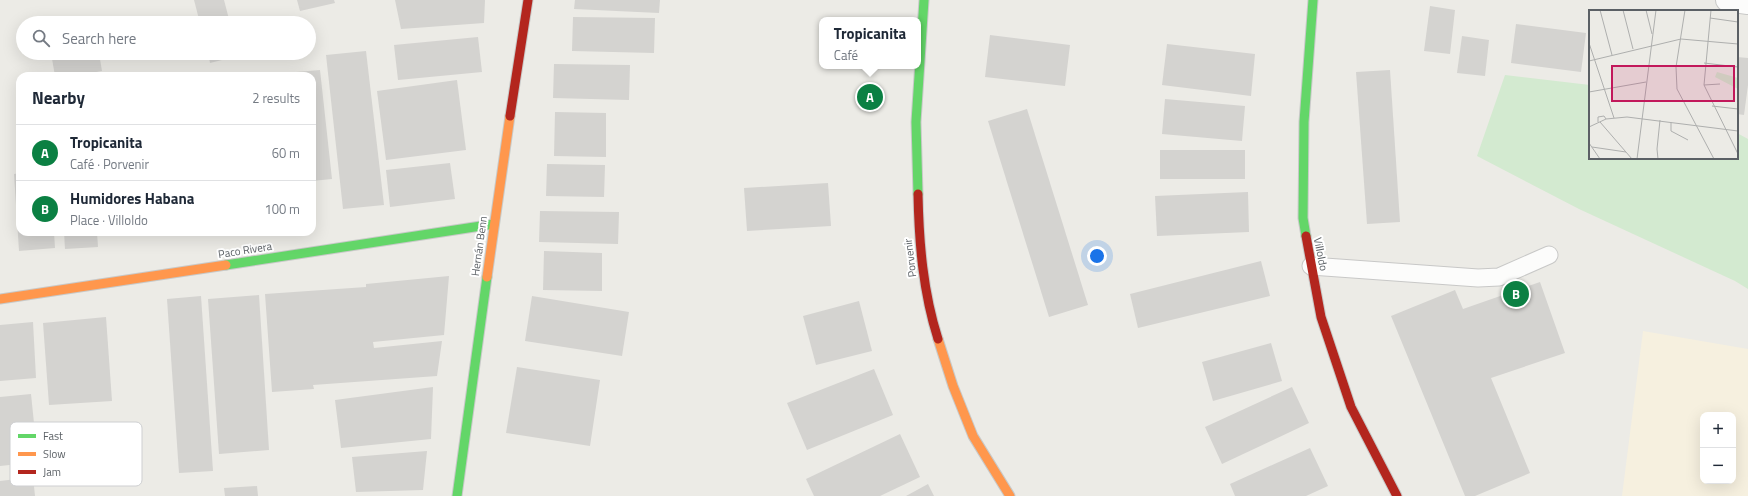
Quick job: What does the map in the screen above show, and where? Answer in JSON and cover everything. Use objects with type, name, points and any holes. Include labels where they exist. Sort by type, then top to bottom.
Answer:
[{"type":"street","name":"Hernán Benn","points":[[457,496],[494,224],[528,0]]},
{"type":"street","name":"Porvenir","points":[[921,46],[924,0]]},
{"type":"street","name":"Villoldo","points":[[1312,0],[1304,122],[1303,218],[1311,266],[1322,317],[1351,407],[1397,496]]},
{"type":"street","points":[[1727,0],[1748,3]]},
{"type":"street","name":"Porvenir","points":[[919,69],[916,122],[919,244],[932,321],[973,436],[1010,496]]},
{"type":"street","name":"Paco Rivera","points":[[0,299],[494,224]]},
{"type":"lane","points":[[1311,266],[1492,278],[1498,277],[1549,255]]},
{"type":"shaded area","points":[[1643,331],[1748,349],[1748,496],[1622,496]]},
{"type":"green space","points":[[1505,75],[1589,85],[1589,159],[1738,159],[1738,134],[1748,139],[1748,289],[1735,281],[1579,209],[1477,156]]},
{"type":"building","points":[[194,0],[224,0],[228,16],[198,16]]},
{"type":"building","points":[[297,0],[334,0],[335,3],[300,11]]},
{"type":"building","points":[[395,0],[485,0],[484,23],[401,29]]},
{"type":"building","points":[[575,0],[660,0],[659,13],[574,9]]},
{"type":"building","points":[[1430,6],[1455,10],[1450,54],[1424,51]]},
{"type":"building","points":[[573,17],[655,18],[654,53],[572,51]]},
{"type":"building","points":[[1516,24],[1586,33],[1581,72],[1511,63]]},
{"type":"building","points":[[990,35],[1070,45],[1065,86],[985,77]]},
{"type":"building","points":[[1462,36],[1489,40],[1485,76],[1457,73]]},
{"type":"building","points":[[478,37],[482,72],[398,80],[394,45]]},
{"type":"building","points":[[1167,44],[1255,54],[1251,96],[1162,85]]},
{"type":"building","points":[[366,51],[384,205],[343,209],[326,55]]},
{"type":"building","points":[[1738,57],[1748,58],[1748,85],[1744,115],[1738,114]]},
{"type":"building","points":[[52,60],[100,60],[102,71],[96,72],[54,72]]},
{"type":"building","points":[[209,60],[222,60],[210,63]]},
{"type":"building","points":[[554,64],[630,65],[629,100],[553,98]]},
{"type":"building","points":[[320,70],[332,179],[316,181],[316,72],[296,72]]},
{"type":"building","points":[[1390,70],[1400,222],[1367,224],[1356,72]]},
{"type":"building","points":[[457,80],[466,150],[386,160],[377,91]]},
{"type":"building","points":[[1165,99],[1245,106],[1242,141],[1162,134]]},
{"type":"building","points":[[1027,109],[1088,305],[1049,317],[988,121]]},
{"type":"building","points":[[555,112],[606,113],[606,157],[554,156]]},
{"type":"building","points":[[1160,150],[1245,150],[1245,179],[1160,179]]},
{"type":"building","points":[[450,163],[455,199],[390,207],[386,170]]},
{"type":"building","points":[[547,164],[605,165],[604,197],[546,196]]},
{"type":"building","points":[[14,174],[16,174],[16,205]]},
{"type":"building","points":[[828,183],[831,226],[747,231],[744,188]]},
{"type":"building","points":[[1248,192],[1249,232],[1157,236],[1155,196]]},
{"type":"building","points":[[540,211],[619,212],[618,244],[539,242]]},
{"type":"building","points":[[18,236],[54,236],[55,248],[19,251]]},
{"type":"building","points":[[64,236],[97,236],[98,247],[65,249]]},
{"type":"building","points":[[544,251],[602,253],[602,291],[543,290]]},
{"type":"building","points":[[1261,261],[1270,296],[1138,328],[1130,294]]},
{"type":"building","points":[[449,276],[444,335],[373,342],[374,348],[442,341],[437,376],[313,385],[314,389],[272,392],[265,294],[366,287],[366,284]]},
{"type":"building","points":[[1540,282],[1565,353],[1491,378],[1530,473],[1475,496],[1465,496],[1391,316],[1455,290],[1463,309]]},
{"type":"building","points":[[259,295],[269,450],[219,454],[208,299]]},
{"type":"building","points":[[201,296],[213,471],[179,473],[167,299]]},
{"type":"building","points":[[532,296],[629,312],[622,356],[525,341]]},
{"type":"building","points":[[859,301],[872,351],[816,365],[803,316]]},
{"type":"building","points":[[106,317],[112,401],[49,405],[43,323]]},
{"type":"building","points":[[33,322],[36,378],[0,381],[0,325]]},
{"type":"building","points":[[1271,343],[1282,381],[1213,401],[1202,362]]},
{"type":"building","points":[[517,367],[600,380],[590,446],[506,433]]},
{"type":"building","points":[[874,369],[893,415],[807,450],[787,403]]},
{"type":"building","points":[[433,387],[431,439],[341,448],[335,400]]},
{"type":"building","points":[[1292,387],[1309,423],[1222,464],[1205,427]]},
{"type":"building","points":[[31,394],[34,422],[10,422],[10,465],[0,466],[0,397]]},
{"type":"building","points":[[900,434],[920,477],[880,496],[814,496],[806,479]]},
{"type":"building","points":[[1310,448],[1328,486],[1306,496],[1235,496],[1230,484]]},
{"type":"building","points":[[427,451],[423,490],[356,492],[352,457]]},
{"type":"building","points":[[10,480],[10,486],[34,486],[35,496],[0,496],[0,481]]},
{"type":"building","points":[[928,484],[934,496],[906,496]]},
{"type":"building","points":[[257,486],[258,496],[225,496],[224,488]]},
{"type":"traffic: fast","points":[[921,46],[924,0]]},
{"type":"traffic: fast","points":[[1306,236],[1303,218],[1304,122],[1313,0]]},
{"type":"traffic: fast","points":[[918,194],[916,122],[919,69]]},
{"type":"traffic: fast","points":[[226,265],[494,224]]},
{"type":"traffic: fast","points":[[457,496],[487,277]]},
{"type":"traffic: slow","points":[[487,277],[510,116]]},
{"type":"traffic: slow","points":[[0,299],[226,265]]},
{"type":"traffic: slow","points":[[938,339],[953,386],[973,436],[1010,496]]},
{"type":"traffic: jam","points":[[510,116],[528,0]]},
{"type":"traffic: jam","points":[[918,194],[919,231],[925,285],[938,339]]},
{"type":"traffic: jam","points":[[1306,236],[1321,317],[1351,407],[1397,496]]},
{"type":"place","name":"Tropicanita","points":[[870,97]]},
{"type":"place","name":"Humidores Habana","points":[[1516,294]]}]
